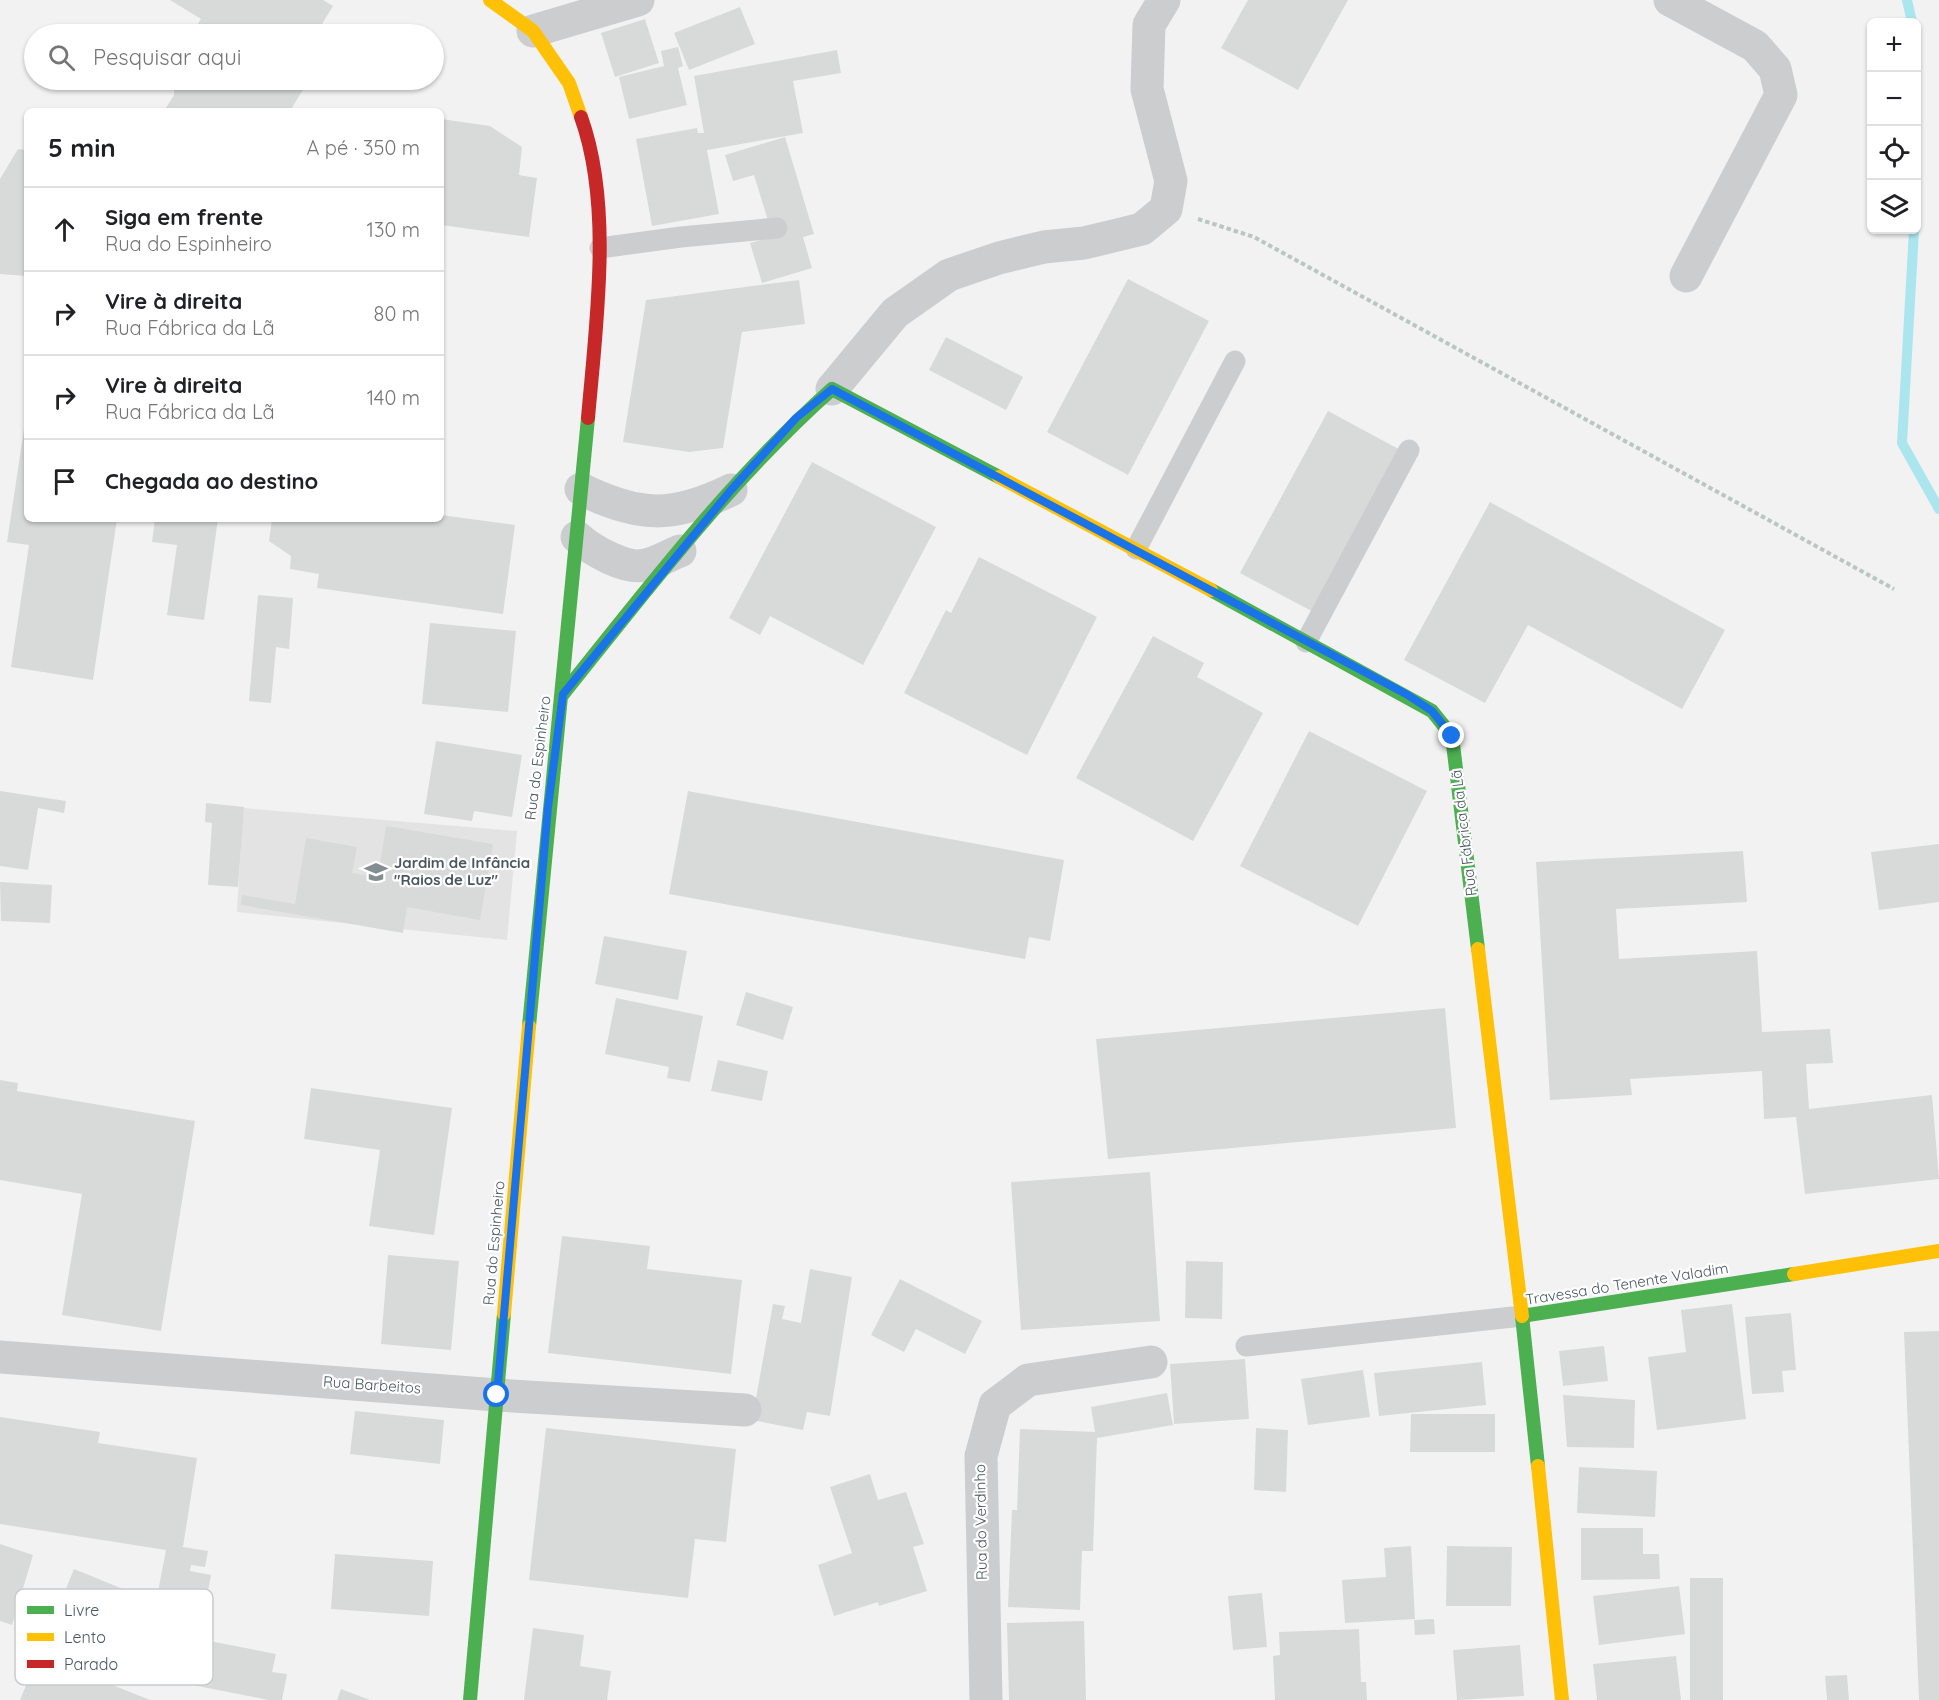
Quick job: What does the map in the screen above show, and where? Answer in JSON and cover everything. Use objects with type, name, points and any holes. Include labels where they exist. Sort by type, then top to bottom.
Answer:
[{"type":"street","name":"Rua do Espinheiro","points":[[470,1700],[548,807],[563,694],[600,248],[591,145],[569,83],[533,31],[490,0]]},
{"type":"street","points":[[533,31],[638,0]]},
{"type":"street","points":[[563,694],[731,490],[796,418],[832,389],[895,313],[949,275],[999,258],[1044,247],[1084,243],[1142,229],[1166,209],[1171,181],[1147,89],[1149,24],[1164,0]]},
{"type":"street","points":[[1670,0],[1755,46],[1775,69],[1781,95],[1686,276]]},
{"type":"street","name":"Rua Fábrica da Lã","points":[[832,389],[1136,549],[1423,705],[1432,711],[1452,736],[1522,1316]]},
{"type":"street","points":[[581,489],[602,500],[657,512],[686,509],[731,490]]},
{"type":"street","points":[[577,537],[591,550],[607,558],[643,566],[680,551]]},
{"type":"street","name":"Travessa do Tenente Valadim","points":[[1562,1700],[1522,1316],[1939,1251]]},
{"type":"street","name":"Rua Barbeitos","points":[[0,1357],[497,1395],[745,1410]]},
{"type":"street","name":"Rua do Verdinho","points":[[986,1700],[981,1455],[995,1405],[1028,1380],[1151,1362]]},
{"type":"lane","points":[[600,248],[681,237],[777,228]]},
{"type":"lane","points":[[1136,549],[1235,361]]},
{"type":"lane","points":[[1306,642],[1409,450]]},
{"type":"lane","points":[[1246,1346],[1522,1316]]},
{"type":"path","points":[[1166,209],[1254,237],[1894,589]]},
{"type":"shaded area","name":"Jardim de Infância \"Raios de Luz\"","points":[[243,808],[517,831],[507,940],[237,912]]},
{"type":"building","points":[[170,0],[323,0],[333,6],[322,24],[198,24],[201,19]]},
{"type":"building","points":[[1248,0],[1348,0],[1298,90],[1221,48]]},
{"type":"building","points":[[740,7],[755,44],[689,70],[674,33]]},
{"type":"building","points":[[645,19],[659,63],[615,77],[601,33]]},
{"type":"building","points":[[678,47],[683,66],[678,68],[687,105],[629,119],[619,77],[664,66],[661,51]]},
{"type":"building","points":[[837,50],[841,73],[793,81],[803,133],[707,150],[719,214],[652,226],[636,139],[697,128],[698,133],[704,133],[694,76]]},
{"type":"building","points":[[174,90],[303,90],[292,108],[166,108],[174,95]]},
{"type":"building","points":[[444,119],[490,126],[522,147],[519,175],[537,178],[529,237],[444,225]]},
{"type":"building","points":[[785,137],[814,234],[803,237],[812,268],[762,283],[750,243],[773,237],[754,175],[733,181],[725,155]]},
{"type":"building","points":[[18,149],[24,150],[24,276],[0,274],[0,179]]},
{"type":"building","points":[[1128,279],[1209,321],[1128,475],[1047,432]]},
{"type":"building","points":[[799,280],[805,324],[742,332],[723,448],[689,452],[623,442],[646,300]]},
{"type":"building","points":[[946,337],[1023,377],[1006,410],[929,370]]},
{"type":"building","points":[[1328,411],[1406,453],[1319,615],[1240,573]]},
{"type":"building","points":[[24,429],[24,522],[117,522],[93,680],[11,667],[29,545],[7,542]]},
{"type":"building","points":[[812,462],[936,527],[863,665],[770,616],[760,635],[729,618]]},
{"type":"building","points":[[1490,502],[1725,630],[1682,709],[1528,625],[1485,703],[1404,660]]},
{"type":"building","points":[[444,515],[515,525],[503,614],[317,588],[319,574],[290,569],[291,556],[269,541],[272,522],[444,522]]},
{"type":"building","points":[[155,522],[218,522],[204,620],[167,615],[177,545],[152,542]]},
{"type":"building","points":[[979,557],[1097,617],[1027,755],[904,693],[946,610],[951,613]]},
{"type":"building","points":[[258,595],[293,598],[289,649],[276,647],[271,703],[249,701]]},
{"type":"building","points":[[430,623],[516,631],[508,712],[422,704]]},
{"type":"building","points":[[1153,636],[1204,663],[1197,677],[1263,713],[1193,841],[1076,778]]},
{"type":"building","points":[[1309,731],[1427,791],[1358,926],[1240,866]]},
{"type":"building","points":[[436,741],[522,755],[512,817],[474,811],[472,821],[424,814]]},
{"type":"building","points":[[0,791],[66,801],[64,813],[38,808],[28,870],[0,866]]},
{"type":"building","points":[[688,791],[1064,860],[1050,941],[1029,937],[1025,959],[669,894]]},
{"type":"building","points":[[206,803],[244,807],[238,887],[208,885],[212,823],[205,822]]},
{"type":"building","points":[[386,826],[493,844],[480,920],[407,907],[403,933],[241,905],[242,895],[295,904],[306,838],[357,847],[352,873],[378,877]]},
{"type":"building","points":[[1939,844],[1939,902],[1879,910],[1871,852]]},
{"type":"building","points":[[1743,851],[1747,902],[1616,909],[1619,959],[1757,951],[1762,1032],[1830,1029],[1833,1063],[1806,1064],[1809,1109],[1932,1095],[1939,1179],[1805,1194],[1796,1117],[1764,1119],[1762,1071],[1630,1079],[1632,1095],[1550,1100],[1536,862]]},
{"type":"building","points":[[0,882],[52,885],[50,923],[1,921]]},
{"type":"building","points":[[604,936],[687,951],[678,1000],[595,984]]},
{"type":"building","points":[[746,992],[793,1007],[783,1040],[736,1025]]},
{"type":"building","points":[[616,998],[703,1016],[690,1082],[667,1078],[669,1067],[605,1054]]},
{"type":"building","points":[[1445,1008],[1456,1128],[1108,1159],[1096,1039]]},
{"type":"building","points":[[718,1060],[768,1071],[762,1101],[711,1091]]},
{"type":"building","points":[[0,1080],[18,1083],[17,1091],[195,1121],[161,1331],[62,1315],[82,1194],[0,1180]]},
{"type":"building","points":[[311,1088],[452,1108],[434,1235],[369,1226],[380,1150],[304,1139]]},
{"type":"building","points":[[1150,1172],[1160,1321],[1021,1330],[1011,1182]]},
{"type":"building","points":[[562,1236],[650,1246],[647,1269],[742,1280],[731,1374],[548,1353]]},
{"type":"building","points":[[388,1255],[459,1261],[451,1350],[381,1344]]},
{"type":"building","points":[[1186,1261],[1223,1262],[1222,1319],[1185,1318]]},
{"type":"building","points":[[810,1269],[852,1277],[830,1416],[807,1412],[803,1430],[752,1420],[773,1304],[785,1306],[782,1319],[801,1323]]},
{"type":"building","points":[[900,1279],[982,1321],[965,1354],[916,1329],[904,1352],[871,1335]]},
{"type":"building","points":[[1732,1304],[1746,1419],[1657,1430],[1648,1357],[1686,1352],[1681,1310]]},
{"type":"building","points":[[1791,1313],[1796,1370],[1782,1371],[1784,1392],[1752,1394],[1745,1317]]},
{"type":"building","points":[[1939,1331],[1939,1700],[1919,1700],[1904,1332]]},
{"type":"building","points":[[1604,1346],[1608,1381],[1563,1386],[1559,1351]]},
{"type":"building","points":[[1245,1359],[1249,1419],[1174,1424],[1170,1364]]},
{"type":"building","points":[[1482,1362],[1486,1405],[1379,1416],[1374,1373]]},
{"type":"building","points":[[1363,1370],[1370,1417],[1308,1425],[1301,1379]]},
{"type":"building","points":[[1167,1393],[1173,1425],[1097,1438],[1093,1551],[1082,1551],[1080,1610],[1008,1607],[1012,1510],[1017,1510],[1020,1429],[1095,1432],[1091,1407]]},
{"type":"building","points":[[1563,1395],[1635,1400],[1634,1448],[1567,1447]]},
{"type":"building","points":[[355,1411],[444,1420],[440,1464],[350,1454]]},
{"type":"building","points":[[1411,1414],[1495,1414],[1495,1452],[1410,1452]]},
{"type":"building","points":[[0,1417],[100,1432],[98,1443],[197,1458],[183,1547],[208,1551],[205,1567],[191,1565],[190,1571],[211,1575],[208,1589],[159,1589],[166,1550],[0,1524]]},
{"type":"building","points":[[546,1428],[736,1449],[726,1542],[695,1539],[688,1598],[529,1580]]},
{"type":"building","points":[[1256,1428],[1288,1430],[1286,1492],[1254,1490]]},
{"type":"building","points":[[1579,1467],[1657,1471],[1655,1517],[1577,1513]]},
{"type":"building","points":[[870,1474],[878,1500],[906,1492],[924,1544],[913,1547],[927,1591],[879,1606],[878,1602],[834,1616],[818,1565],[852,1553],[830,1487]]},
{"type":"building","points":[[1581,1528],[1643,1528],[1643,1554],[1659,1554],[1660,1579],[1581,1580]]},
{"type":"building","points":[[0,1544],[33,1555],[23,1589],[15,1589],[15,1615],[12,1625],[0,1621]]},
{"type":"building","points":[[1411,1546],[1415,1619],[1345,1623],[1342,1580],[1386,1577],[1384,1548]]},
{"type":"building","points":[[1447,1546],[1512,1547],[1511,1606],[1446,1606]]},
{"type":"building","points":[[335,1554],[433,1561],[429,1616],[331,1609]]},
{"type":"building","points":[[74,1569],[123,1589],[66,1589]]},
{"type":"building","points":[[1690,1578],[1723,1578],[1723,1700],[1690,1700]]},
{"type":"building","points":[[1679,1586],[1685,1634],[1599,1645],[1593,1596]]},
{"type":"building","points":[[1262,1593],[1267,1647],[1233,1650],[1228,1596]]},
{"type":"building","points":[[1434,1619],[1435,1634],[1415,1635],[1414,1620]]},
{"type":"building","points":[[1084,1621],[1086,1700],[1009,1700],[1007,1623]]},
{"type":"building","points":[[533,1628],[584,1635],[580,1666],[611,1671],[607,1700],[524,1700]]},
{"type":"building","points":[[1359,1629],[1361,1682],[1366,1682],[1367,1700],[1275,1700],[1273,1656],[1280,1655],[1279,1632]]},
{"type":"building","points":[[213,1642],[276,1654],[272,1672],[287,1674],[282,1700],[269,1700],[193,1685],[213,1685]]},
{"type":"building","points":[[1520,1645],[1524,1696],[1457,1700],[1453,1650]]},
{"type":"building","points":[[1676,1656],[1681,1700],[1597,1700],[1593,1664]]},
{"type":"building","points":[[1847,1675],[1849,1700],[1827,1700],[1825,1676]]},
{"type":"building","points":[[26,1685],[115,1685],[150,1700],[20,1700]]},
{"type":"building","points":[[341,1689],[370,1700],[337,1700]]},
{"type":"waterway","points":[[1907,0],[1911,18]]},
{"type":"waterway","points":[[1916,72],[1916,126]]},
{"type":"waterway","points":[[1914,234],[1902,443],[1939,509]]},
{"type":"traffic: fast","points":[[563,694],[724,498],[759,460],[832,389],[999,477]]},
{"type":"traffic: fast","points":[[529,1026],[588,418]]},
{"type":"traffic: fast","points":[[1211,590],[1432,711],[1452,736],[1478,949]]},
{"type":"traffic: fast","points":[[1538,1466],[1522,1316],[1794,1274]]},
{"type":"traffic: fast","points":[[470,1700],[504,1314]]},
{"type":"traffic: slow","points":[[490,0],[533,31],[569,83],[581,117]]},
{"type":"traffic: slow","points":[[999,477],[1211,590]]},
{"type":"traffic: slow","points":[[1478,949],[1522,1316]]},
{"type":"traffic: slow","points":[[504,1314],[529,1026]]},
{"type":"traffic: slow","points":[[1794,1274],[1939,1251]]},
{"type":"traffic: slow","points":[[1538,1466],[1562,1700]]},
{"type":"traffic: jam","points":[[581,117],[591,152],[597,188],[600,266],[588,418]]},
{"type":"place","name":"Jardim de Infância \"Raios de Luz\"","points":[[376,872]]},
{"type":"route","points":[[497,1395],[548,807],[563,694],[731,490],[796,418],[832,389],[872,408],[1406,694],[1432,711],[1452,736]]}]
